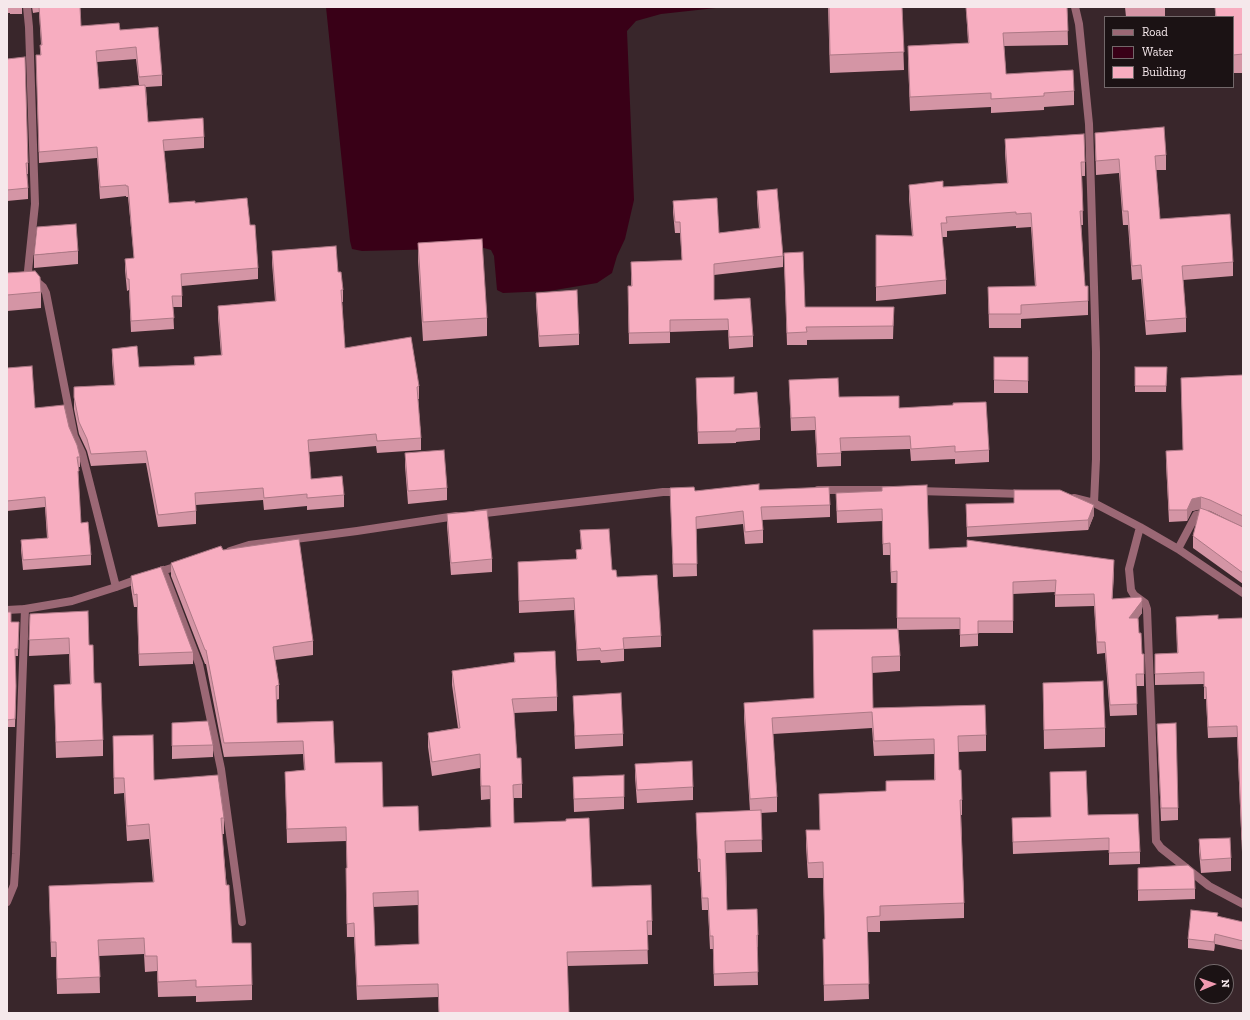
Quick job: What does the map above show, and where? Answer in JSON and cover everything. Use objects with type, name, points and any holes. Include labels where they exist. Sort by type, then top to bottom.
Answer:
[{"type":"street","points":[[27,7],[35,204],[28,271],[30,276],[43,288],[46,293],[74,436],[82,453],[116,587]]},
{"type":"street","points":[[1075,7],[1079,24],[1089,124],[1096,360],[1096,459],[1094,503]]},
{"type":"street","points":[[810,490],[1030,494]]},
{"type":"street","points":[[220,553],[249,545],[451,517],[663,492],[686,492]]},
{"type":"street","points":[[1068,496],[1094,503],[1140,527],[1178,549],[1243,593]]},
{"type":"street","points":[[1178,549],[1197,515],[1201,514],[1215,520]]},
{"type":"street","points":[[1140,527],[1129,569],[1131,590],[1134,595],[1145,603],[1147,609],[1156,841],[1161,848],[1209,886],[1243,904]]},
{"type":"street","points":[[7,610],[25,609],[72,600],[192,562]]},
{"type":"street","points":[[163,570],[199,664],[221,769],[242,922]]},
{"type":"street","points":[[7,902],[14,885],[16,854],[25,609]]},
{"type":"water","points":[[326,7],[725,7],[661,14],[636,21],[627,31],[634,200],[625,239],[617,256],[612,273],[597,283],[549,291],[503,293],[497,290],[494,256],[491,250],[484,248],[362,251],[352,249]]},
{"type":"building","points":[[39,7],[80,7],[81,26],[119,23],[120,30],[158,27],[162,75],[139,77],[136,47],[96,51],[99,89],[145,85],[148,122],[203,118],[204,137],[163,140],[169,203],[195,201],[195,203],[247,198],[250,225],[255,225],[258,268],[181,274],[182,296],[172,296],[174,318],[131,321],[129,279],[127,279],[125,259],[134,258],[128,186],[100,187],[97,147],[39,152],[36,55],[41,55],[40,45],[42,45]]},
{"type":"building","points":[[829,7],[902,7],[904,52],[830,55]]},
{"type":"building","points":[[966,7],[1067,7],[1068,31],[1003,33],[1006,74],[1073,70],[1074,91],[1044,93],[1044,96],[991,99],[991,93],[910,97],[908,46],[969,43]]},
{"type":"building","points":[[1215,7],[1243,7],[1243,54],[1234,55],[1234,16],[1216,16]]},
{"type":"building","points":[[25,57],[28,163],[26,163],[28,188],[7,190],[7,59]]},
{"type":"building","points":[[1164,127],[1166,155],[1155,156],[1160,219],[1230,214],[1233,262],[1182,266],[1186,318],[1146,321],[1141,265],[1132,266],[1128,211],[1123,211],[1119,159],[1096,161],[1095,133]]},
{"type":"building","points":[[1084,134],[1085,162],[1081,162],[1083,211],[1080,211],[1085,286],[1088,286],[1088,301],[1021,305],[1021,314],[989,314],[988,287],[1036,286],[1031,213],[1016,214],[1016,212],[946,217],[947,223],[941,223],[946,280],[876,287],[876,235],[913,236],[909,185],[943,181],[943,187],[1008,183],[1005,139]]},
{"type":"building","points":[[777,189],[783,256],[714,264],[714,300],[750,298],[753,336],[729,337],[728,319],[670,320],[670,332],[629,333],[628,286],[632,286],[631,262],[682,260],[680,222],[675,222],[673,201],[717,198],[719,233],[760,228],[757,191]]},
{"type":"building","points":[[76,224],[78,251],[34,255],[37,227]]},
{"type":"building","points":[[482,239],[487,318],[423,322],[418,243]]},
{"type":"building","points":[[336,246],[338,272],[341,272],[343,290],[341,290],[345,348],[411,337],[419,386],[417,387],[421,438],[377,441],[376,434],[308,440],[311,479],[342,476],[344,495],[307,498],[307,494],[264,498],[263,488],[195,493],[196,511],[158,515],[146,451],[91,454],[87,439],[79,422],[74,397],[74,387],[115,385],[112,349],[137,346],[139,367],[195,365],[194,357],[222,355],[218,306],[276,301],[272,251]]},
{"type":"building","points":[[803,252],[805,307],[894,307],[893,326],[806,327],[807,332],[787,333],[784,253]]},
{"type":"building","points":[[35,271],[40,277],[41,292],[7,295],[7,273]]},
{"type":"building","points":[[577,290],[579,334],[539,336],[536,293]]},
{"type":"building","points":[[994,357],[1028,357],[1028,381],[994,380]]},
{"type":"building","points":[[32,366],[35,408],[64,405],[69,427],[77,445],[80,457],[77,457],[81,523],[88,522],[91,555],[23,560],[21,540],[48,538],[45,497],[7,501],[7,368]]},
{"type":"building","points":[[1135,367],[1167,367],[1166,386],[1135,386]]},
{"type":"building","points":[[1243,375],[1243,516],[1201,497],[1192,499],[1187,510],[1169,510],[1166,451],[1183,450],[1181,378]]},
{"type":"building","points":[[734,377],[734,394],[757,392],[760,428],[736,429],[736,431],[698,432],[696,378]]},
{"type":"building","points":[[838,378],[839,397],[899,396],[899,408],[953,405],[953,403],[986,402],[989,450],[955,452],[955,446],[911,449],[910,436],[840,438],[841,453],[817,454],[815,417],[791,418],[789,380]]},
{"type":"building","points":[[444,450],[447,488],[408,491],[405,453]]},
{"type":"building","points":[[759,484],[759,490],[829,487],[830,505],[761,507],[763,530],[745,532],[743,511],[696,517],[697,564],[673,564],[670,488],[694,487],[695,491]]},
{"type":"building","points":[[927,485],[929,549],[967,547],[967,540],[1114,560],[1112,599],[1142,598],[1142,601],[1129,618],[1138,618],[1139,633],[1141,633],[1142,654],[1144,654],[1144,674],[1136,674],[1137,704],[1110,705],[1105,642],[1097,642],[1094,594],[1055,595],[1056,580],[1013,582],[1013,621],[978,621],[978,634],[960,635],[960,618],[897,618],[897,571],[891,572],[890,543],[883,544],[882,509],[837,511],[836,493],[882,491],[882,487]]},
{"type":"building","points":[[1014,490],[1060,490],[1094,505],[1088,520],[967,527],[966,504],[1014,503]]},
{"type":"building","points":[[1200,508],[1243,527],[1243,573],[1193,536]]},
{"type":"building","points":[[487,510],[492,559],[451,563],[447,514]]},
{"type":"building","points":[[609,529],[612,570],[616,570],[617,577],[657,575],[661,636],[623,638],[624,649],[601,651],[600,648],[577,650],[574,598],[519,601],[518,562],[577,559],[576,550],[582,549],[580,530]]},
{"type":"building","points":[[299,539],[313,641],[273,647],[279,685],[276,686],[277,723],[333,721],[335,763],[382,762],[383,807],[418,806],[419,831],[491,827],[490,786],[481,786],[480,754],[432,762],[428,733],[460,728],[452,671],[515,662],[514,653],[555,651],[557,697],[512,699],[517,758],[521,758],[522,784],[513,785],[514,823],[566,821],[566,819],[589,818],[592,887],[651,885],[652,921],[647,921],[648,950],[567,952],[569,1013],[439,1013],[438,984],[357,986],[354,923],[347,924],[346,827],[287,829],[285,772],[305,770],[303,741],[224,743],[206,650],[171,563],[221,546],[223,550]],"holes":[[[418,891],[419,944],[375,946],[373,893]]]},
{"type":"building","points":[[161,567],[193,652],[139,654],[137,594],[134,595],[131,576]]},
{"type":"building","points":[[88,611],[89,645],[93,645],[94,683],[101,683],[103,740],[56,742],[54,685],[71,684],[69,638],[29,640],[30,614]]},
{"type":"building","points":[[7,612],[11,612],[11,622],[19,622],[18,649],[15,649],[15,719],[7,720]]},
{"type":"building","points":[[1218,615],[1218,619],[1243,618],[1243,840],[1237,726],[1208,727],[1204,672],[1155,674],[1155,654],[1178,653],[1176,617]]},
{"type":"building","points":[[898,629],[900,656],[872,657],[873,708],[985,705],[986,735],[958,736],[959,770],[961,770],[962,800],[960,800],[964,903],[880,906],[880,916],[867,917],[869,984],[824,985],[823,939],[825,939],[823,862],[808,863],[806,830],[820,830],[819,794],[886,791],[886,781],[935,780],[934,739],[874,741],[872,712],[772,718],[777,797],[750,799],[744,703],[814,698],[813,630]]},
{"type":"building","points":[[1103,681],[1105,728],[1044,730],[1043,683]]},
{"type":"building","points":[[621,693],[623,734],[575,736],[573,696]]},
{"type":"building","points":[[208,721],[213,745],[172,746],[172,723]]},
{"type":"building","points":[[1176,723],[1178,808],[1161,808],[1157,724]]},
{"type":"building","points":[[153,735],[154,780],[218,775],[224,818],[221,818],[226,885],[229,885],[232,943],[251,943],[252,985],[196,987],[196,980],[158,982],[157,956],[145,956],[144,938],[98,940],[100,977],[57,979],[56,942],[51,942],[49,886],[154,882],[149,824],[127,826],[124,778],[114,778],[113,736]]},
{"type":"building","points":[[692,761],[693,787],[637,790],[635,764]]},
{"type":"building","points":[[1086,771],[1088,815],[1138,814],[1140,852],[1109,853],[1109,838],[1013,842],[1012,818],[1051,817],[1050,772]]},
{"type":"building","points":[[624,775],[624,797],[574,799],[573,777]]},
{"type":"building","points":[[761,810],[762,840],[725,841],[727,910],[757,909],[758,972],[714,974],[713,936],[710,936],[708,898],[702,898],[700,859],[698,859],[696,813]]},
{"type":"building","points":[[1230,838],[1231,858],[1201,860],[1199,839]]},
{"type":"building","points":[[1188,865],[1194,870],[1195,889],[1138,890],[1138,868]]},
{"type":"building","points":[[1191,910],[1218,913],[1217,916],[1243,922],[1243,941],[1215,934],[1214,942],[1188,939]]}]
